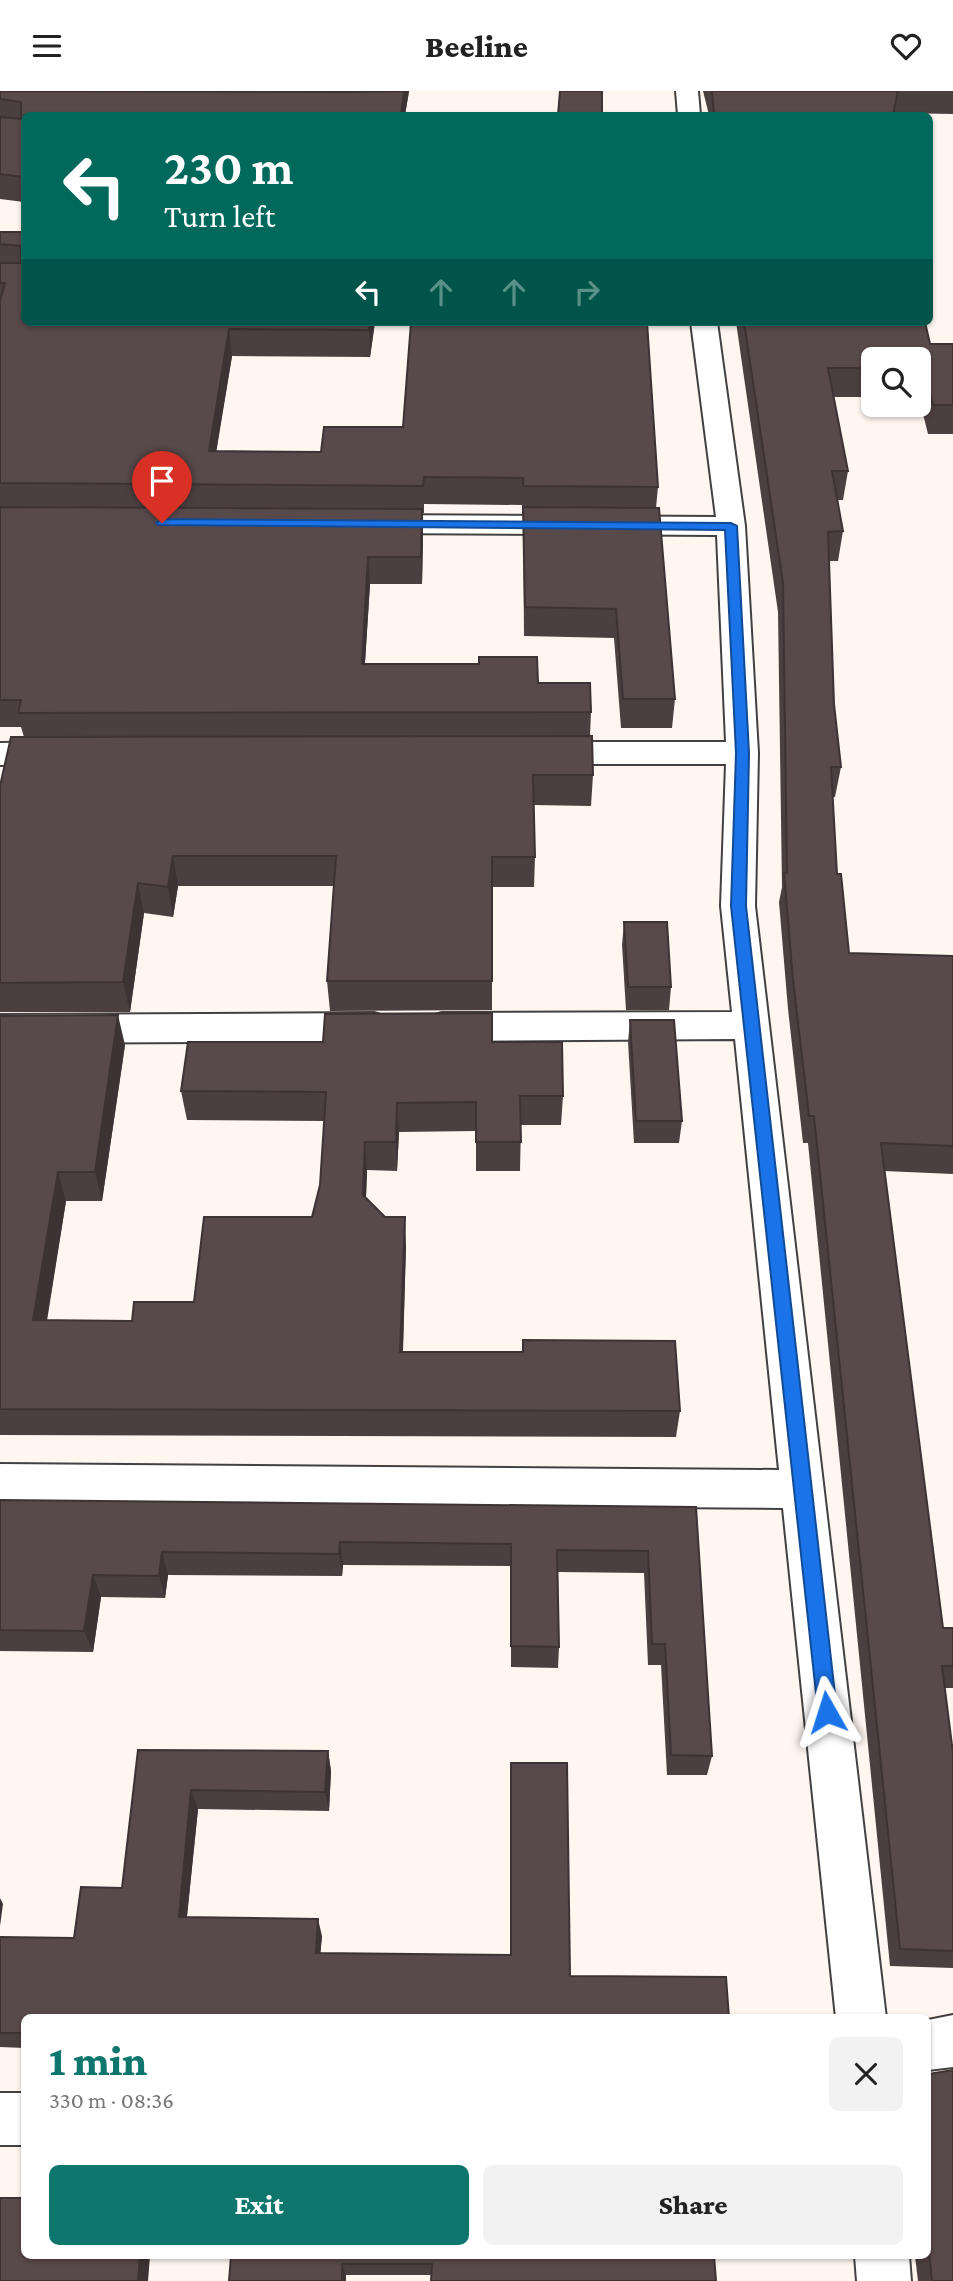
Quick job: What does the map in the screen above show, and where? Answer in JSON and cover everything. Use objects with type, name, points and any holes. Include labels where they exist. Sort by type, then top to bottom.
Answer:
[{"type":"street","points":[[687,91],[689,112]]},
{"type":"street","points":[[705,326],[731,526],[742,753],[738,906],[861,2014]]},
{"type":"street","points":[[345,524],[731,526]]},
{"type":"street","points":[[0,754],[96,753]]},
{"type":"street","points":[[509,753],[742,753]]},
{"type":"street","points":[[0,1029],[751,1025]]},
{"type":"street","points":[[0,1483],[802,1489]]},
{"type":"street","points":[[931,2045],[953,2041]]},
{"type":"street","points":[[0,2119],[21,2119]]},
{"type":"street","points":[[882,2259],[884,2281]]},
{"type":"building","points":[[0,91],[404,91],[401,112],[21,112],[21,102],[0,99]]},
{"type":"building","points":[[560,91],[602,91],[602,112],[558,112]]},
{"type":"building","points":[[712,91],[898,91],[894,112],[714,112]]},
{"type":"building","points":[[0,117],[21,119],[21,177],[0,174]]},
{"type":"building","points":[[0,232],[21,232],[21,246],[0,244]]},
{"type":"building","points":[[0,263],[21,263],[21,326],[370,326],[369,330],[229,329],[209,451],[321,452],[324,427],[403,427],[411,326],[647,326],[658,487],[523,486],[523,478],[424,477],[423,486],[0,483],[0,301],[5,283],[0,283]]},
{"type":"building","points":[[745,326],[926,326],[930,344],[953,344],[953,405],[933,405],[931,347],[861,347],[861,368],[828,368],[848,471],[832,471],[843,531],[828,532],[834,704],[841,767],[831,767],[837,874],[841,874],[849,953],[953,956],[953,1146],[881,1143],[943,1628],[953,1628],[953,1666],[942,1666],[953,1753],[953,1951],[900,1949],[814,1116],[809,1116],[793,980],[784,873],[787,873],[783,583]]},
{"type":"building","points":[[0,507],[422,509],[421,557],[368,557],[362,664],[479,664],[479,657],[537,657],[538,683],[590,683],[591,712],[18,713],[21,700],[0,700]]},
{"type":"building","points":[[523,507],[659,508],[675,699],[623,699],[616,609],[525,607]]},
{"type":"building","points":[[592,736],[593,775],[533,775],[535,857],[492,857],[492,981],[327,981],[336,856],[173,856],[168,887],[138,883],[123,982],[0,983],[0,786],[11,737]]},
{"type":"building","points":[[624,922],[667,922],[671,987],[628,987]]},
{"type":"building","points":[[492,1013],[492,1042],[562,1042],[563,1096],[520,1096],[521,1142],[476,1142],[476,1102],[397,1103],[396,1142],[365,1142],[363,1195],[385,1217],[405,1217],[400,1352],[523,1352],[523,1340],[675,1341],[680,1411],[0,1409],[0,1016],[118,1015],[95,1172],[58,1172],[33,1320],[132,1321],[134,1302],[194,1302],[204,1217],[312,1217],[320,1185],[326,1092],[181,1091],[188,1042],[323,1042],[325,1014]]},
{"type":"building","points":[[630,1020],[674,1020],[682,1121],[636,1121]]},
{"type":"building","points":[[0,1500],[696,1507],[712,1756],[671,1755],[665,1644],[652,1644],[648,1551],[557,1550],[559,1647],[511,1646],[511,1544],[340,1542],[339,1554],[162,1552],[159,1576],[93,1575],[84,1631],[0,1630]]},
{"type":"building","points":[[138,1750],[328,1751],[325,1792],[191,1790],[179,1917],[318,1919],[316,1953],[511,1955],[511,1763],[567,1763],[570,1976],[726,1977],[729,2014],[21,2014],[21,2033],[0,2033],[0,1937],[74,1938],[81,1887],[122,1888]]},
{"type":"building","points":[[953,2070],[953,2281],[932,2281],[931,2074]]},
{"type":"building","points":[[0,2198],[21,2198],[21,2259],[140,2259],[138,2281],[0,2281]]},
{"type":"building","points":[[231,2259],[714,2259],[716,2281],[431,2281],[432,2264],[342,2264],[342,2281],[229,2281]]},
{"type":"route","points":[[162,523],[731,526],[742,753],[738,906],[827,1712]]}]
